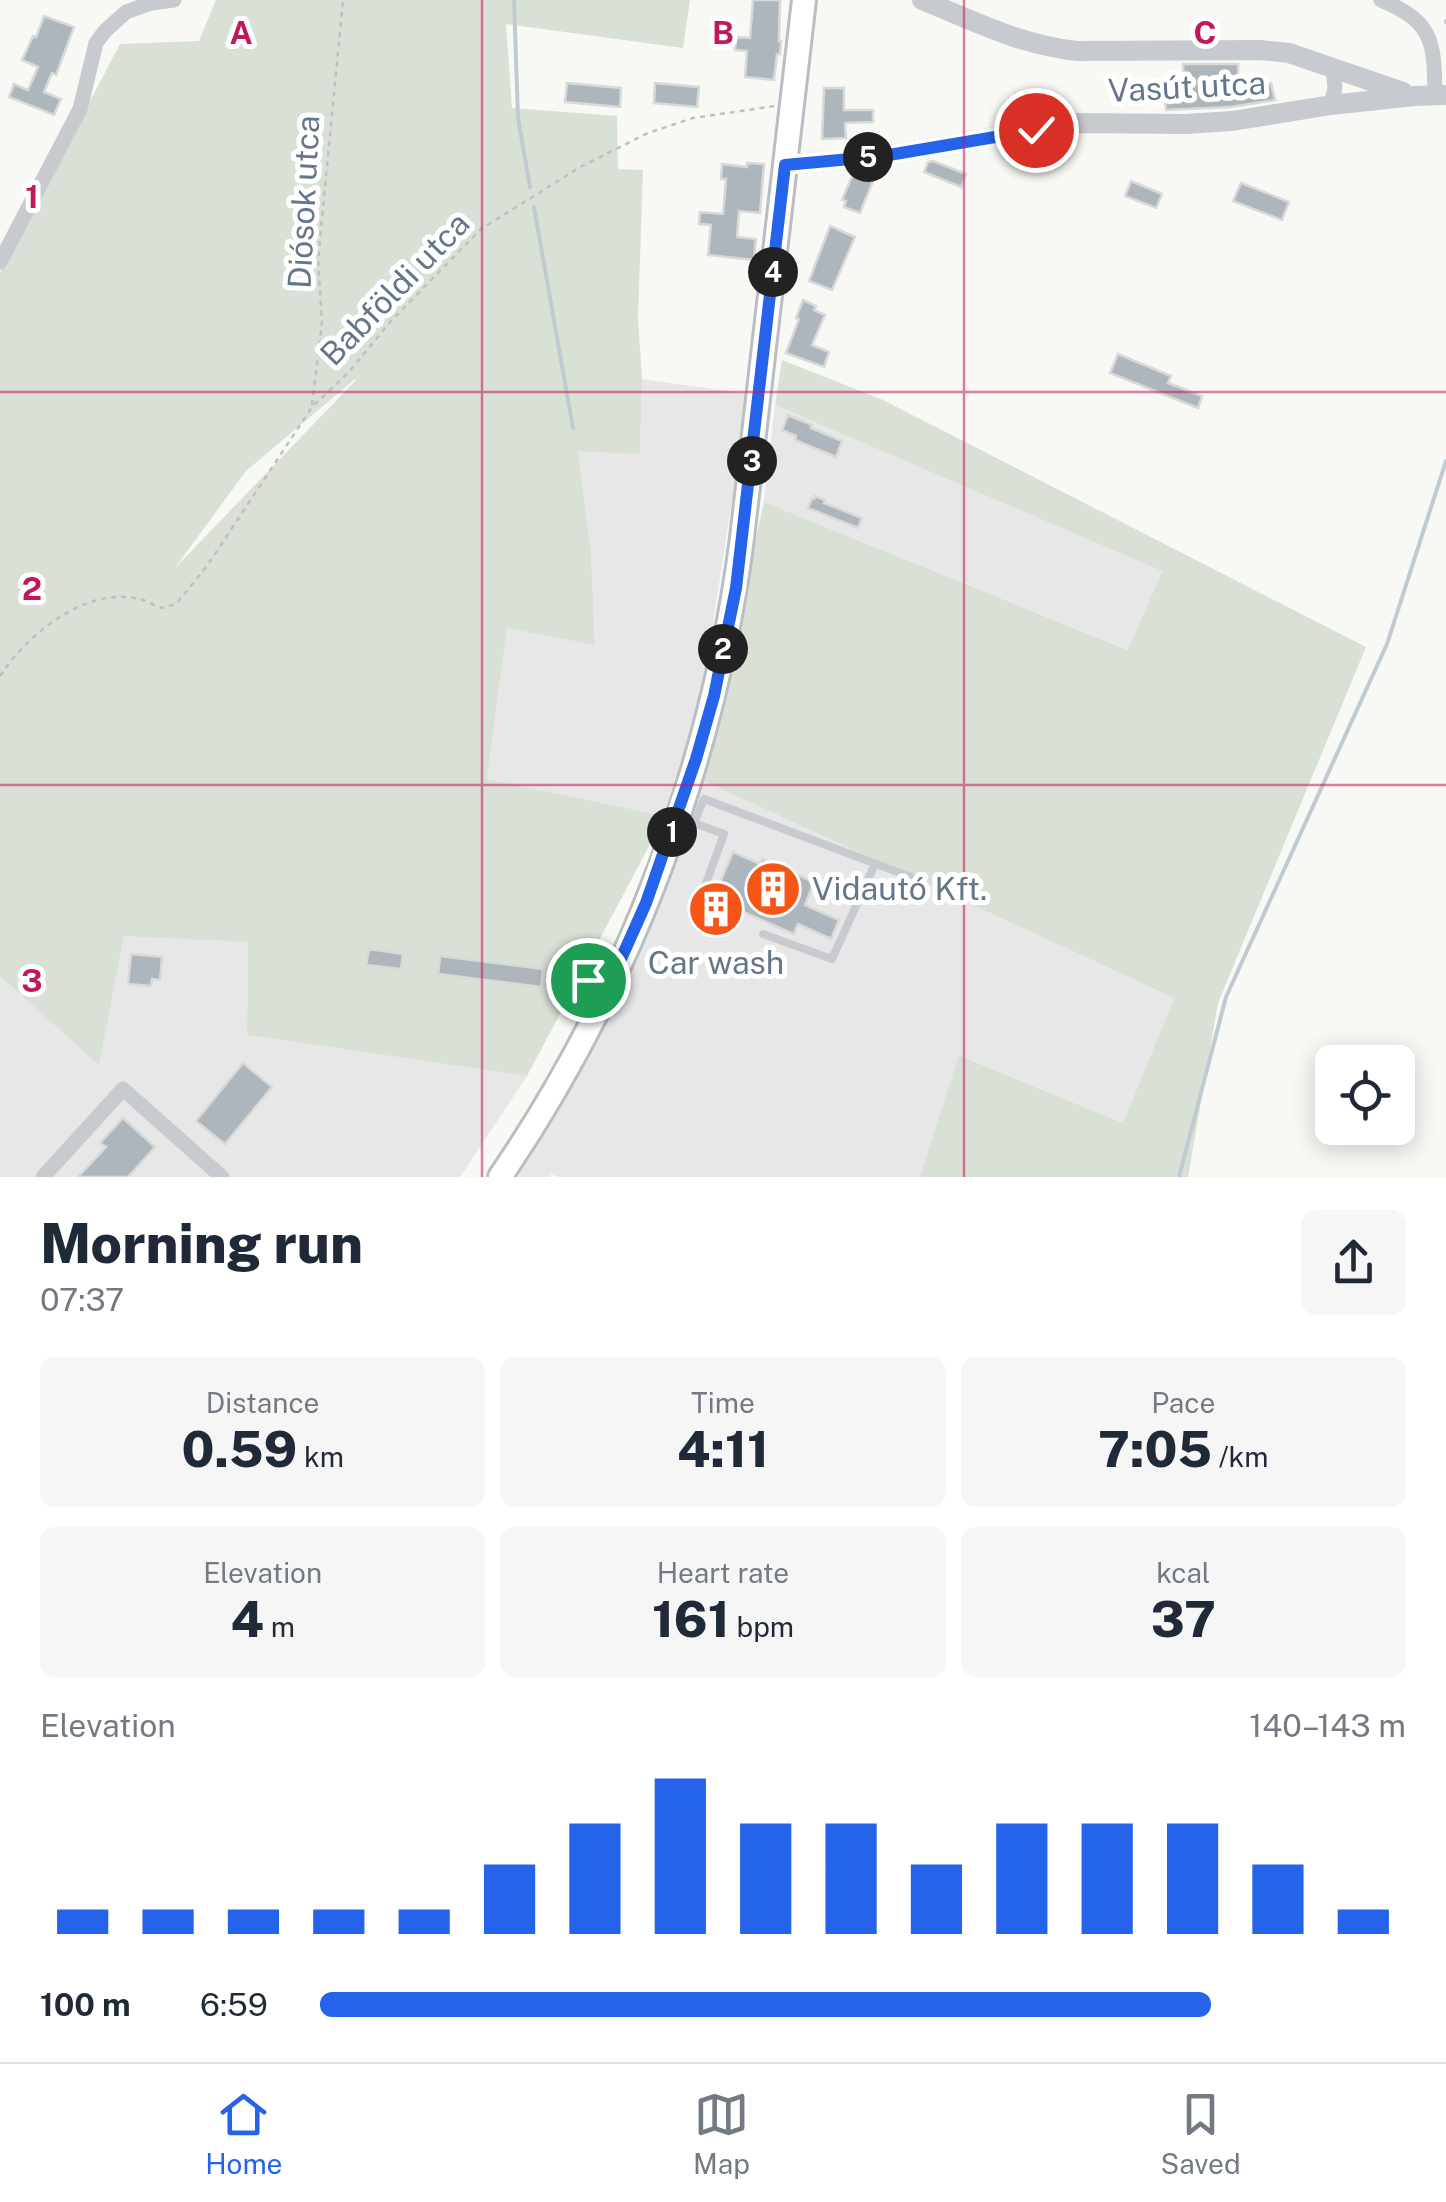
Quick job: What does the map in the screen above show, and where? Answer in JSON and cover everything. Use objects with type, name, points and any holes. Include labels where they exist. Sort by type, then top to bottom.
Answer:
[{"type":"main road","points":[[500,1177],[557,1085],[608,988],[685,820],[736,588],[804,0]]},
{"type":"street","points":[[0,262],[80,108],[96,43],[126,12],[174,0]]},
{"type":"street","points":[[922,0],[1046,48],[1076,52],[1289,53],[1432,95],[1434,66],[1427,33],[1406,10],[1381,0]]},
{"type":"street","points":[[1331,104],[1335,88],[1333,69]]},
{"type":"street","name":"Vasút utca","points":[[785,165],[883,156],[1076,123],[1232,121],[1331,104],[1432,95]]},
{"type":"street","points":[[43,1177],[122,1089],[222,1177]]},
{"type":"lane","points":[[694,916],[724,834],[685,820],[704,798],[916,879]]},
{"type":"lane","points":[[763,934],[832,959],[876,864]]},
{"type":"lane","points":[[570,1001],[582,978],[608,988]]},
{"type":"path","name":"Diósok utca","points":[[312,407],[322,322],[318,260],[343,0]]},
{"type":"path","name":"Babföldi utca","points":[[0,676],[43,630],[76,607],[120,598],[162,608],[176,604],[224,541],[312,407],[481,228],[582,166],[648,133],[692,118],[791,106]]},
{"type":"shaded area","points":[[216,0],[690,0],[683,48],[506,24],[512,108],[617,116],[618,169],[643,170],[638,318],[642,379],[640,454],[578,451],[591,551],[595,645],[507,628],[487,779],[665,816],[527,1076],[247,1035],[248,942],[124,936],[99,1065],[0,976],[0,272],[120,44],[199,41]],"holes":[[[356,380],[174,569],[246,471]]]},
{"type":"shaded area","points":[[782,360],[883,400],[1366,647],[1218,1003],[1188,1177],[920,1177],[959,1055],[1123,1123],[1174,998],[702,780],[764,502],[1128,650],[1162,571],[775,405]]},
{"type":"shaded area","points":[[642,379],[748,394],[701,703],[665,816],[487,779],[507,627],[595,644],[591,551],[578,450],[640,453]]},
{"type":"shaded area","points":[[775,405],[1162,570],[1129,650],[764,502]]},
{"type":"shaded area","points":[[702,780],[1174,998],[1123,1123],[960,1055],[920,1177],[509,1177],[537,1141],[621,980],[670,869]]},
{"type":"shaded area","points":[[124,935],[248,942],[247,1035],[527,1076],[460,1177],[0,1177],[0,976],[99,1064]]},
{"type":"building","points":[[753,0],[780,0],[781,41],[774,80],[745,77],[747,51],[735,50],[736,37],[750,38]]},
{"type":"building","points":[[44,16],[74,27],[56,75],[52,73],[44,92],[61,99],[54,115],[9,97],[14,84],[28,90],[38,67],[22,60]]},
{"type":"building","points":[[1183,64],[1238,64],[1239,92],[1271,83],[1275,100],[1166,110],[1164,91],[1184,91]]},
{"type":"building","points":[[567,83],[621,88],[620,107],[565,102]]},
{"type":"building","points":[[655,83],[699,87],[697,107],[654,103]]},
{"type":"building","points":[[824,88],[844,88],[844,110],[873,110],[873,122],[845,123],[846,138],[822,139]]},
{"type":"building","points":[[928,162],[966,174],[961,187],[924,172]]},
{"type":"building","points":[[747,163],[764,164],[760,213],[739,211],[737,237],[756,239],[754,260],[708,255],[711,225],[699,224],[700,212],[723,214],[726,179],[721,179],[722,164],[747,167]]},
{"type":"building","points":[[853,174],[873,181],[860,213],[844,207],[846,201],[842,200]]},
{"type":"building","points":[[1131,181],[1162,194],[1156,208],[1125,196]]},
{"type":"building","points":[[1241,183],[1289,202],[1282,220],[1233,201]]},
{"type":"building","points":[[830,226],[855,237],[832,290],[809,281]]},
{"type":"building","points":[[803,300],[825,315],[812,345],[829,352],[824,367],[786,353]]},
{"type":"building","points":[[1118,354],[1171,376],[1168,383],[1202,396],[1198,408],[1110,373]]},
{"type":"building","points":[[788,415],[842,441],[836,457],[795,440],[796,436],[782,430]]},
{"type":"building","points":[[815,496],[862,518],[858,528],[808,508]]},
{"type":"building","name":"Vidautó Kft.","points":[[733,852],[760,864],[762,859],[814,882],[805,905],[839,920],[831,939],[798,924],[794,934],[725,904],[717,920],[706,915]]},
{"type":"building","points":[[369,949],[403,954],[401,969],[366,965]]},
{"type":"building","points":[[131,954],[162,957],[160,980],[152,979],[151,986],[128,984]]},
{"type":"building","points":[[440,956],[543,969],[541,987],[438,974]]},
{"type":"building","points":[[243,1063],[272,1087],[225,1144],[196,1121]]},
{"type":"building","points":[[123,1118],[155,1147],[128,1177],[78,1177],[106,1147],[100,1143]]},
{"type":"waterway","points":[[514,0],[518,118],[530,187]]},
{"type":"waterway","points":[[534,207],[573,428]]},
{"type":"waterway","points":[[1179,1177],[1226,997],[1387,644],[1446,461]]},
{"type":"place","name":"Vidautó Kft.","points":[[773,889]]},
{"type":"place","name":"Car wash","points":[[716,909]]},
{"type":"route","points":[[588,980],[608,988],[646,903],[714,696],[736,588],[785,165],[883,156],[1036,130]]}]
